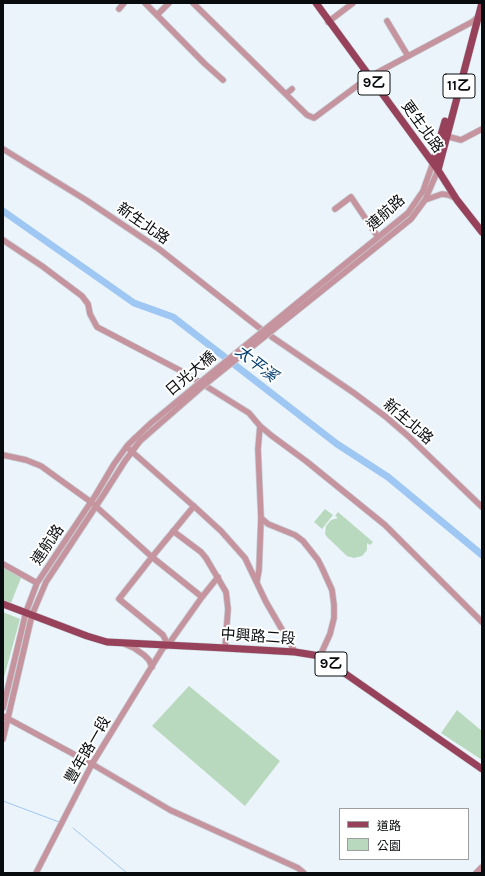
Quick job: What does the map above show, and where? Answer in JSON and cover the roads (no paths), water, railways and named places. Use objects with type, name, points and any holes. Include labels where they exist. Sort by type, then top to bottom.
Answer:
[{"type":"main road","name":"更生北路","points":[[316,3],[328,22],[438,170]]},
{"type":"main road","name":"11乙","points":[[433,163],[477,3]]},
{"type":"main road","name":"11乙","points":[[438,170],[482,3]]},
{"type":"main road","name":"9乙","points":[[438,170],[457,200],[482,232]]},
{"type":"main road","name":"中興路二段","points":[[3,604],[87,636],[107,642],[295,652],[320,656],[482,769]]},
{"type":"street","points":[[119,8],[124,3]]},
{"type":"street","points":[[145,3],[204,63],[223,80]]},
{"type":"street","points":[[157,15],[169,3]]},
{"type":"street","points":[[193,3],[308,115],[314,118],[369,77],[472,22],[478,17]]},
{"type":"street","points":[[328,22],[353,3]]},
{"type":"street","points":[[387,21],[408,56]]},
{"type":"street","points":[[286,94],[292,89]]},
{"type":"street","points":[[446,136],[461,140],[482,129]]},
{"type":"street","name":"新生北路","points":[[3,149],[86,200],[159,249],[262,330]]},
{"type":"street","name":"連航路","points":[[341,271],[378,237],[408,213],[424,191],[433,163]]},
{"type":"street","name":"連航路","points":[[341,271],[406,223],[417,212],[425,200],[438,170]]},
{"type":"street","points":[[425,200],[442,194],[449,195],[457,200]]},
{"type":"street","points":[[335,209],[351,197],[378,237]]},
{"type":"street","points":[[403,217],[406,223]]},
{"type":"street","points":[[3,240],[42,266],[82,296],[88,304],[90,314],[97,327],[185,373],[249,413],[260,426],[312,465],[385,525],[482,622]]},
{"type":"street","name":"日光大橋","points":[[137,439],[191,389],[341,271]]},
{"type":"street","name":"新生北路","points":[[272,337],[354,393],[386,417],[482,507]]},
{"type":"street","points":[[257,581],[259,570],[261,518],[258,449],[260,426]]},
{"type":"street","name":"連航路","points":[[3,708],[9,680],[37,583],[127,446],[137,439]]},
{"type":"street","name":"連航路","points":[[3,738],[6,717],[16,681],[29,614],[46,582],[132,452],[137,439]]},
{"type":"street","points":[[127,446],[222,532],[242,554],[275,618],[295,652]]},
{"type":"street","points":[[3,455],[26,460],[41,466],[91,502],[152,557],[202,597]]},
{"type":"street","points":[[168,645],[162,635],[118,599],[194,506]]},
{"type":"street","points":[[261,518],[268,524],[295,535],[303,541],[318,560],[332,590],[334,618],[330,634],[320,656]]},
{"type":"street","points":[[173,531],[201,552],[210,563],[226,592],[228,609],[225,648]]},
{"type":"street","points":[[61,547],[67,552]]},
{"type":"street","points":[[3,564],[37,583]]},
{"type":"street","name":"豐年路一段","points":[[36,873],[92,764],[163,648],[168,645],[218,577]]},
{"type":"street","points":[[123,643],[134,648],[150,660],[152,668]]},
{"type":"street","points":[[6,717],[92,764],[170,810],[298,868],[304,873]]},
{"type":"street","points":[[476,873],[482,867]]},
{"type":"waterway","name":"太平溪","points":[[3,211],[134,303],[173,317],[337,444],[388,477],[482,555]]},
{"type":"waterway","points":[[3,801],[59,822]]},
{"type":"waterway","points":[[73,828],[127,873]]}]
